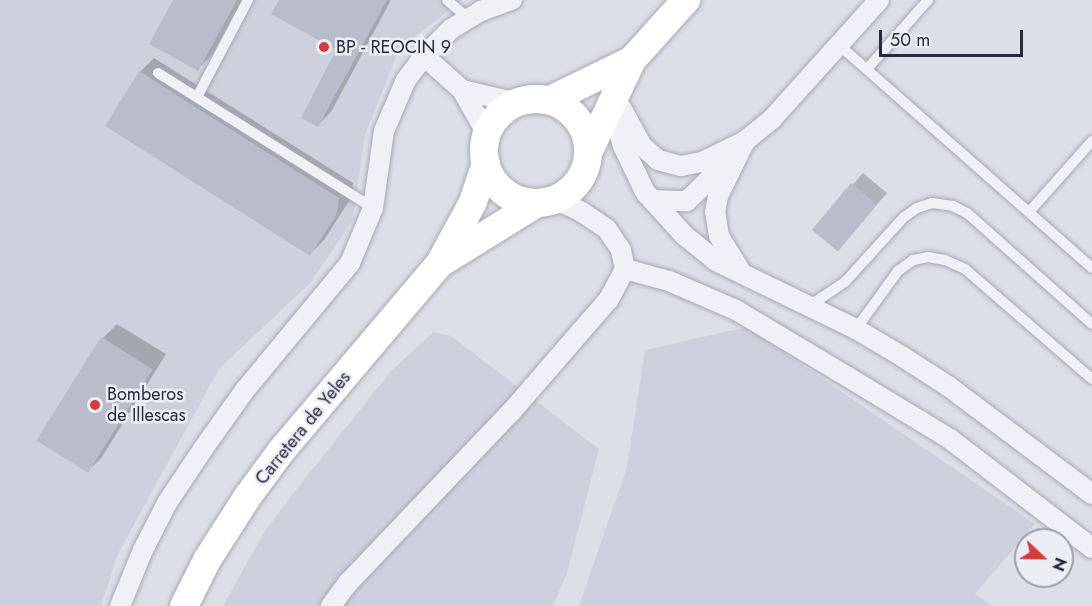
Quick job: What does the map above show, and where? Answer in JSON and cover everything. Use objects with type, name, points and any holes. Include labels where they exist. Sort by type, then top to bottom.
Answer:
[{"type":"main road","points":[[632,60],[552,99],[531,97],[514,102],[493,119],[486,132],[486,163],[492,180],[504,193],[545,203],[572,190],[585,172],[590,151],[632,60],[686,0]]},
{"type":"main road","points":[[552,99],[580,120],[590,151]]},
{"type":"main road","name":"Carretera de Yeles","points":[[184,606],[207,560],[276,459],[440,263],[473,202],[486,163]]},
{"type":"main road","name":"Carretera de Yeles","points":[[440,263],[545,203]]},
{"type":"street","points":[[120,606],[143,550],[167,503],[245,390],[343,273],[373,208],[384,131],[406,81],[423,56],[451,29],[468,18],[513,0]]},
{"type":"street","points":[[652,200],[678,203],[694,196],[745,141],[772,119],[879,0]]},
{"type":"street","points":[[423,56],[462,90],[486,132]]},
{"type":"street","points":[[462,90],[514,102]]},
{"type":"street","points":[[614,99],[642,146],[658,160],[681,166],[702,162],[745,141]]},
{"type":"street","points":[[614,99],[623,146],[645,192],[684,235],[716,261],[856,329],[948,386],[1092,494]]},
{"type":"street","points":[[742,274],[725,250],[719,236],[716,212],[718,196],[745,141]]},
{"type":"street","points":[[331,606],[348,583],[512,411],[609,299],[626,269],[621,250],[607,229],[579,211],[545,203]]},
{"type":"street","points":[[626,269],[669,281],[736,310],[848,377],[950,439],[1092,548]]},
{"type":"lane","points":[[196,97],[248,0]]},
{"type":"lane","points":[[447,0],[468,18]]},
{"type":"lane","points":[[867,69],[928,0]]},
{"type":"lane","points":[[838,45],[1092,268]]},
{"type":"lane","points":[[158,73],[373,208]]},
{"type":"lane","points":[[1029,213],[1092,141]]},
{"type":"lane","points":[[809,306],[845,282],[903,218],[917,208],[932,203],[953,206],[967,213],[1092,324]]},
{"type":"lane","points":[[856,329],[898,271],[914,260],[928,257],[945,260],[965,269],[1092,379]]},
{"type":"shaded area","points":[[0,0],[461,0],[399,50],[365,135],[353,220],[311,282],[219,369],[118,554],[101,606],[0,606]]},
{"type":"shaded area","points":[[747,327],[1035,524],[1032,528],[1014,528],[1014,548],[975,594],[993,606],[579,606],[627,467],[645,350]]},
{"type":"shaded area","points":[[433,332],[451,336],[599,449],[567,573],[553,606],[223,606],[263,534],[291,496],[391,371]]},
{"type":"building","points":[[173,0],[237,0],[198,71],[149,44]]},
{"type":"building","points":[[279,0],[387,0],[318,127],[301,118],[336,50],[271,14]]},
{"type":"building","points":[[139,71],[339,198],[337,214],[310,256],[105,126]]},
{"type":"building","points":[[851,183],[877,205],[838,252],[812,230]]},
{"type":"building","name":"Bomberos de Illescas","points":[[101,337],[153,369],[88,473],[36,440]]},
{"type":"place","name":"BP - REOCIN 9","points":[[324,47]]},
{"type":"place","name":"Bomberos de Illescas","points":[[95,405]]}]
